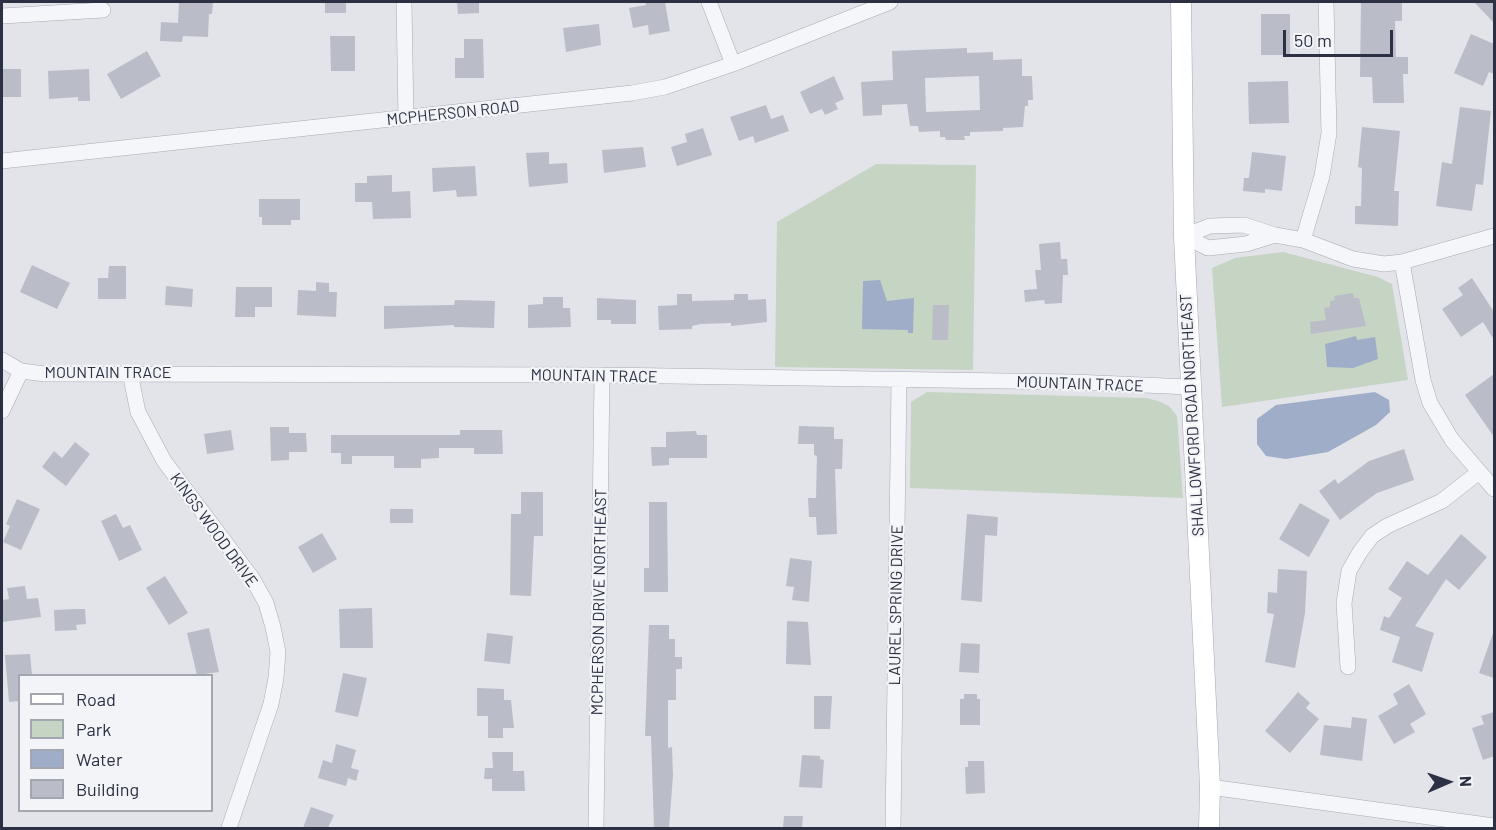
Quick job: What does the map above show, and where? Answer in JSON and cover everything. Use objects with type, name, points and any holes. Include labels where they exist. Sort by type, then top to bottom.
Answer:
[{"type":"main road","name":"SHALLOWFORD ROAD NORTHEAST","points":[[1181,2],[1184,236],[1210,787],[1209,828]]},
{"type":"street","points":[[404,2],[406,118]]},
{"type":"street","points":[[709,2],[733,64]]},
{"type":"street","name":"MCPHERSON ROAD","points":[[2,161],[632,93],[665,87],[733,64],[890,2]]},
{"type":"street","points":[[1303,240],[1322,176],[1329,133],[1326,2]]},
{"type":"street","points":[[2,16],[103,10]]},
{"type":"street","points":[[1184,236],[1210,226],[1244,225],[1275,235],[1303,240],[1353,259],[1384,264],[1402,262],[1494,236]]},
{"type":"street","points":[[1184,236],[1208,248],[1246,244],[1275,235]]},
{"type":"street","points":[[1402,262],[1423,380],[1430,403],[1440,424],[1494,489]]},
{"type":"street","name":"MOUNTAIN TRACE","points":[[2,360],[21,371],[45,374],[602,375],[1073,382],[1190,387]]},
{"type":"street","points":[[2,411],[21,371]]},
{"type":"street","name":"KINGS WOOD DRIVE","points":[[130,373],[138,412],[164,461],[252,578],[266,603],[273,627],[278,652],[271,704],[229,828]]},
{"type":"street","name":"MCPHERSON DRIVE NORTHEAST","points":[[596,828],[602,375]]},
{"type":"street","name":"LAUREL SPRING DRIVE","points":[[893,828],[899,381]]},
{"type":"street","points":[[1348,667],[1345,594],[1349,572],[1360,552],[1372,536],[1387,526],[1436,505],[1479,472]]},
{"type":"street","points":[[1210,787],[1494,826]]},
{"type":"green space","points":[[876,164],[976,165],[973,370],[775,367],[777,222]]},
{"type":"green space","points":[[1283,252],[1378,277],[1392,284],[1408,380],[1222,407],[1212,268],[1235,258]]},
{"type":"green space","points":[[927,392],[1146,398],[1158,401],[1169,406],[1177,416],[1183,498],[910,488],[911,402]]},
{"type":"water","points":[[880,280],[887,301],[914,298],[913,333],[908,333],[908,330],[862,329],[863,281]]},
{"type":"water","points":[[1356,336],[1357,340],[1375,337],[1378,359],[1353,368],[1327,367],[1325,344]]},
{"type":"water","points":[[1375,392],[1389,400],[1390,412],[1376,425],[1328,452],[1286,459],[1266,456],[1257,444],[1257,419],[1276,405]]},
{"type":"building","points":[[179,2],[213,2],[212,14],[209,14],[208,37],[183,36],[182,42],[160,41],[161,22],[178,23]]},
{"type":"building","points":[[325,2],[346,2],[346,13],[325,13]]},
{"type":"building","points":[[457,2],[479,2],[479,13],[458,14]]},
{"type":"building","points":[[645,2],[665,2],[670,31],[649,35],[648,25],[633,28],[629,8],[646,5]]},
{"type":"building","points":[[1361,2],[1402,2],[1402,21],[1395,21],[1396,57],[1408,57],[1408,74],[1403,74],[1404,103],[1373,103],[1372,77],[1360,77]]},
{"type":"building","points":[[1474,2],[1494,2],[1494,23]]},
{"type":"building","points":[[1261,14],[1290,14],[1290,55],[1261,55]]},
{"type":"building","points":[[599,24],[601,45],[566,52],[563,28]]},
{"type":"building","points":[[1471,34],[1494,44],[1494,74],[1489,72],[1483,86],[1454,73]]},
{"type":"building","points":[[330,36],[355,36],[355,71],[331,71]]},
{"type":"building","points":[[464,39],[483,39],[484,78],[455,78],[455,58],[464,58]]},
{"type":"building","points":[[967,48],[967,53],[993,52],[993,60],[1022,59],[1022,76],[1032,76],[1033,100],[1028,100],[1028,106],[1025,106],[1023,127],[1003,128],[1003,131],[970,132],[970,136],[964,136],[965,140],[946,140],[945,137],[940,137],[940,131],[919,132],[918,126],[910,126],[907,104],[882,105],[882,115],[863,116],[861,82],[893,80],[892,51]],"holes":[[[979,76],[980,110],[926,112],[925,78]]]},
{"type":"building","points":[[147,51],[161,76],[121,99],[107,74]]},
{"type":"building","points":[[2,69],[21,69],[21,97],[2,97]]},
{"type":"building","points":[[89,69],[90,101],[78,101],[78,97],[49,99],[48,71]]},
{"type":"building","points":[[834,76],[844,99],[835,103],[838,109],[825,115],[822,109],[810,114],[800,92]]},
{"type":"building","points":[[1288,81],[1289,123],[1249,124],[1248,82]]},
{"type":"building","points":[[766,105],[771,119],[783,115],[789,131],[755,143],[753,136],[739,141],[730,117]]},
{"type":"building","points":[[1460,107],[1491,111],[1483,185],[1476,184],[1472,211],[1436,206],[1442,162],[1452,164]]},
{"type":"building","points":[[1362,127],[1400,131],[1394,191],[1399,191],[1398,226],[1355,224],[1355,206],[1361,206],[1362,168],[1358,167]]},
{"type":"building","points":[[703,128],[712,155],[677,166],[671,147],[687,142],[685,134]]},
{"type":"building","points":[[643,147],[646,167],[604,173],[602,150]]},
{"type":"building","points":[[549,152],[549,164],[567,163],[568,183],[529,187],[526,153]]},
{"type":"building","points":[[1252,152],[1286,156],[1282,191],[1265,189],[1265,193],[1243,191],[1244,178],[1249,178]]},
{"type":"building","points":[[475,166],[477,196],[457,197],[456,190],[433,192],[432,168]]},
{"type":"building","points":[[392,175],[392,192],[410,191],[411,218],[373,219],[372,202],[355,202],[355,183],[367,183],[367,176]]},
{"type":"building","points":[[259,199],[300,199],[300,220],[291,220],[291,225],[262,225],[262,217],[259,217]]},
{"type":"building","points":[[1060,242],[1061,259],[1067,259],[1068,275],[1063,275],[1062,303],[1045,304],[1044,300],[1025,302],[1024,290],[1037,289],[1035,270],[1041,270],[1039,244]]},
{"type":"building","points":[[32,265],[70,283],[57,309],[20,292]]},
{"type":"building","points":[[109,266],[126,266],[126,299],[98,299],[98,278],[108,278]]},
{"type":"building","points":[[1472,278],[1494,312],[1494,340],[1483,322],[1461,337],[1442,309],[1463,295],[1458,288]]},
{"type":"building","points":[[316,282],[329,283],[329,292],[337,292],[336,317],[297,315],[298,290],[316,291]]},
{"type":"building","points":[[166,286],[193,289],[192,307],[165,305]]},
{"type":"building","points":[[236,287],[272,287],[272,307],[255,307],[255,317],[235,317]]},
{"type":"building","points":[[1353,293],[1354,298],[1359,298],[1366,326],[1311,334],[1310,322],[1326,320],[1324,308],[1330,307],[1330,301],[1335,300],[1334,296]]},
{"type":"building","points":[[677,294],[692,294],[692,301],[734,300],[734,294],[748,294],[748,300],[766,299],[767,322],[731,326],[731,323],[701,324],[692,326],[692,329],[659,330],[658,306],[677,305]]},
{"type":"building","points":[[543,297],[563,297],[563,308],[570,308],[571,327],[528,328],[528,305],[543,304]]},
{"type":"building","points":[[597,298],[636,300],[636,324],[611,324],[611,320],[597,320]]},
{"type":"building","points":[[455,300],[495,301],[494,328],[454,327],[454,325],[384,329],[384,306],[454,305]]},
{"type":"building","points":[[933,305],[949,305],[948,340],[932,340]]},
{"type":"building","points":[[1494,374],[1494,437],[1465,395]]},
{"type":"building","points":[[799,426],[834,427],[834,439],[843,439],[842,469],[835,469],[837,534],[817,535],[816,517],[809,517],[808,498],[816,498],[817,456],[814,455],[814,444],[798,444]]},
{"type":"building","points":[[270,427],[289,427],[289,433],[306,433],[307,452],[289,452],[289,460],[271,461]]},
{"type":"building","points":[[231,430],[234,450],[207,454],[204,434]]},
{"type":"building","points":[[460,430],[502,430],[503,454],[474,454],[474,448],[439,448],[439,458],[421,459],[421,468],[394,468],[394,456],[352,456],[352,464],[341,464],[341,453],[331,453],[331,435],[460,435]]},
{"type":"building","points":[[696,431],[697,435],[707,435],[707,458],[669,458],[669,465],[652,466],[651,447],[666,447],[666,432]]},
{"type":"building","points":[[75,442],[90,454],[66,486],[42,467],[54,451],[62,458]]},
{"type":"building","points":[[1404,449],[1414,480],[1377,493],[1340,520],[1319,491],[1335,479],[1338,484],[1369,461]]},
{"type":"building","points":[[521,492],[543,492],[543,536],[534,536],[531,596],[510,595],[511,514],[521,514]]},
{"type":"building","points":[[17,499],[40,509],[21,550],[3,542],[10,526],[6,524]]},
{"type":"building","points":[[649,502],[667,502],[668,592],[644,592],[644,568],[649,568]]},
{"type":"building","points":[[1300,503],[1330,520],[1309,557],[1279,539]]},
{"type":"building","points":[[390,509],[413,509],[413,523],[390,523]]},
{"type":"building","points":[[116,514],[123,528],[130,525],[142,550],[119,561],[101,521]]},
{"type":"building","points":[[967,514],[998,517],[997,536],[985,535],[982,602],[961,600]]},
{"type":"building","points":[[322,533],[337,559],[313,573],[298,547]]},
{"type":"building","points":[[1461,534],[1487,557],[1459,590],[1446,579],[1415,626],[1434,633],[1422,672],[1392,662],[1400,637],[1380,630],[1384,616],[1389,618],[1402,598],[1388,589],[1407,561],[1428,575]]},
{"type":"building","points":[[790,558],[812,561],[809,602],[792,600],[794,587],[786,586]]},
{"type":"building","points":[[1278,569],[1307,571],[1305,613],[1295,668],[1265,662],[1274,614],[1267,613],[1268,592],[1277,593]]},
{"type":"building","points":[[165,576],[188,613],[169,625],[146,588]]},
{"type":"building","points":[[25,586],[27,599],[38,598],[41,617],[2,622],[2,600],[9,599],[7,588]]},
{"type":"building","points":[[372,608],[373,648],[340,648],[339,609]]},
{"type":"building","points":[[85,609],[86,624],[76,625],[77,630],[55,631],[54,610]]},
{"type":"building","points":[[787,621],[808,622],[811,665],[786,664]]},
{"type":"building","points":[[649,625],[669,625],[669,639],[675,639],[675,657],[682,657],[682,669],[676,669],[676,700],[668,700],[668,748],[672,747],[673,775],[669,828],[654,828],[651,736],[645,736]]},
{"type":"building","points":[[209,628],[219,672],[197,674],[187,633]]},
{"type":"building","points":[[487,633],[513,636],[510,664],[484,661]]},
{"type":"building","points":[[1494,633],[1494,678],[1479,673]]},
{"type":"building","points":[[961,643],[980,644],[979,673],[959,672]]},
{"type":"building","points":[[30,654],[32,674],[18,674],[18,701],[9,702],[5,655]]},
{"type":"building","points":[[343,673],[367,678],[358,717],[335,712]]},
{"type":"building","points":[[1409,684],[1426,714],[1410,724],[1415,732],[1394,744],[1378,716],[1398,704],[1393,694]]},
{"type":"building","points":[[477,688],[504,689],[504,700],[511,700],[514,728],[503,728],[503,738],[488,738],[488,716],[477,716]]},
{"type":"building","points":[[1298,692],[1310,703],[1306,708],[1319,719],[1290,753],[1265,731]]},
{"type":"building","points":[[964,694],[977,694],[977,699],[980,699],[980,725],[960,725],[960,699],[964,699]]},
{"type":"building","points":[[814,696],[832,696],[830,729],[814,729]]},
{"type":"building","points":[[1494,712],[1494,756],[1483,760],[1472,728],[1484,724],[1481,716]]},
{"type":"building","points":[[1352,717],[1367,719],[1362,761],[1320,755],[1324,725],[1351,728]]},
{"type":"building","points":[[336,744],[356,750],[351,768],[359,770],[356,781],[348,778],[346,786],[318,778],[323,760],[332,763]]},
{"type":"building","points":[[492,752],[513,752],[513,771],[524,771],[525,791],[492,791],[492,779],[484,779],[485,768],[493,768]]},
{"type":"building","points":[[802,755],[820,756],[820,759],[824,760],[822,788],[799,787]]},
{"type":"building","points":[[968,761],[984,761],[985,793],[966,794],[965,767],[968,767]]},
{"type":"building","points":[[311,807],[334,815],[328,828],[303,828]]},
{"type":"building","points":[[784,816],[803,816],[802,828],[783,828]]}]
